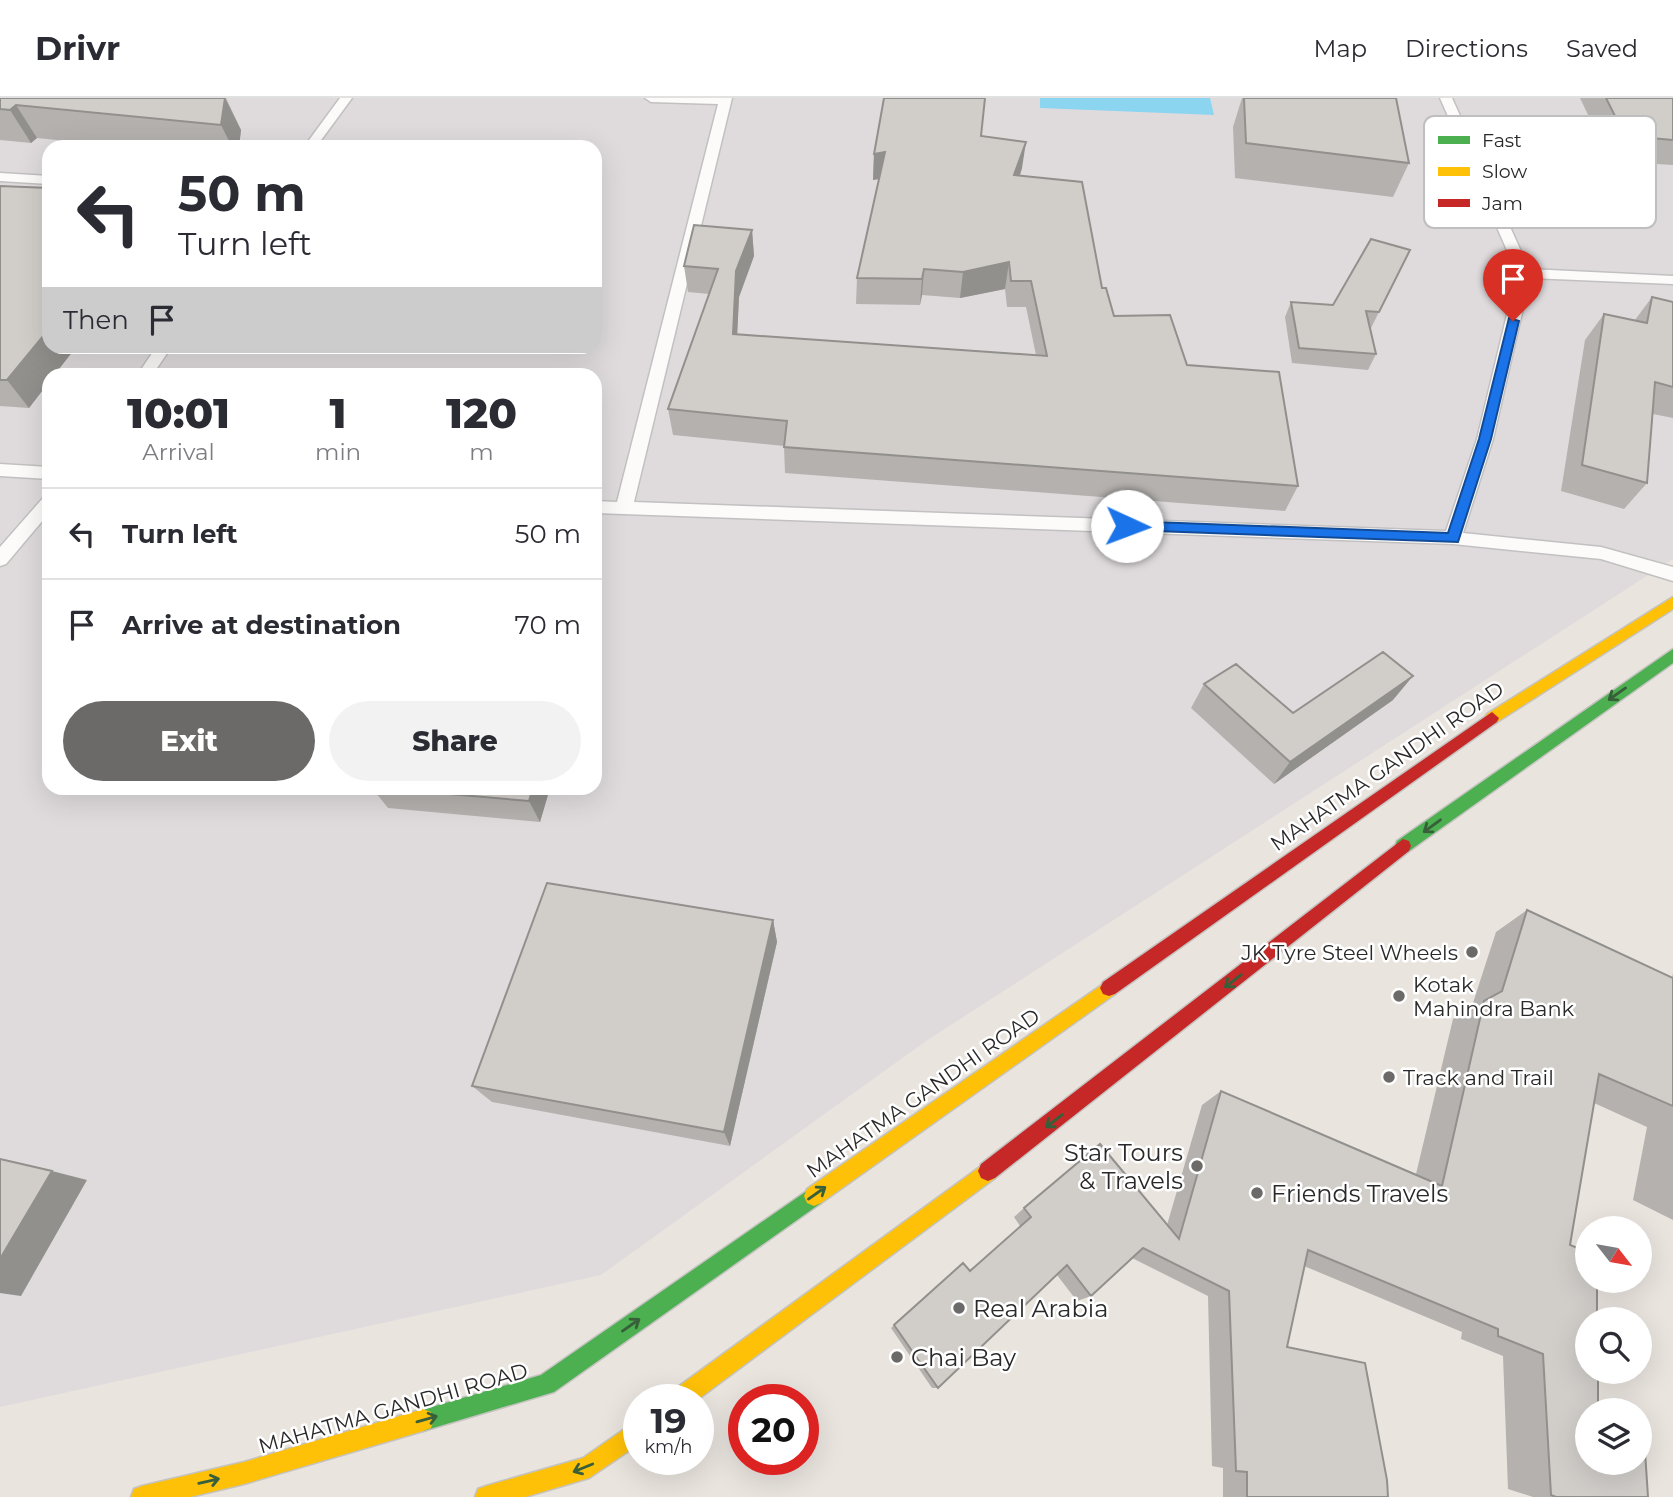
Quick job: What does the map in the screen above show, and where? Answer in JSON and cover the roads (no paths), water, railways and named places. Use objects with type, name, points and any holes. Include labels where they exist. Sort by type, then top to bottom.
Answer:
[{"type":"main road","name":"MAHATMA GANDHI ROAD","points":[[142,1497],[244,1473],[546,1384],[1534,689],[1673,602]]},
{"type":"main road","points":[[701,1384],[1042,1131],[1402,847],[1673,655]]},
{"type":"main road","points":[[486,1497],[589,1467],[623,1442]]},
{"type":"lane","points":[[315,140],[346,98]]},
{"type":"lane","points":[[624,509],[726,99],[651,98]]},
{"type":"lane","points":[[1446,98],[1454,116]]},
{"type":"lane","points":[[0,177],[42,180]]},
{"type":"lane","points":[[1453,538],[1485,439],[1524,274],[1504,228]]},
{"type":"lane","points":[[1524,274],[1673,280]]},
{"type":"lane","points":[[0,470],[42,473]]},
{"type":"lane","points":[[602,507],[1453,538],[1601,553],[1673,574]]},
{"type":"lane","points":[[0,559],[42,510]]},
{"type":"water","points":[[1040,98],[1210,98],[1214,115],[1040,108]]},
{"type":"place","name":"JK Tyre Steel Wheels","points":[[1472,952]]},
{"type":"place","name":"Kotak Mahindra Bank","points":[[1399,996]]},
{"type":"place","name":"Track and Trail","points":[[1389,1077]]},
{"type":"place","name":"Star Tours & Travels","points":[[1197,1166]]},
{"type":"place","name":"Friends Travels","points":[[1257,1193]]},
{"type":"place","name":"Real Arabia","points":[[959,1308]]},
{"type":"place","name":"Chai Bay","points":[[897,1357]]}]
